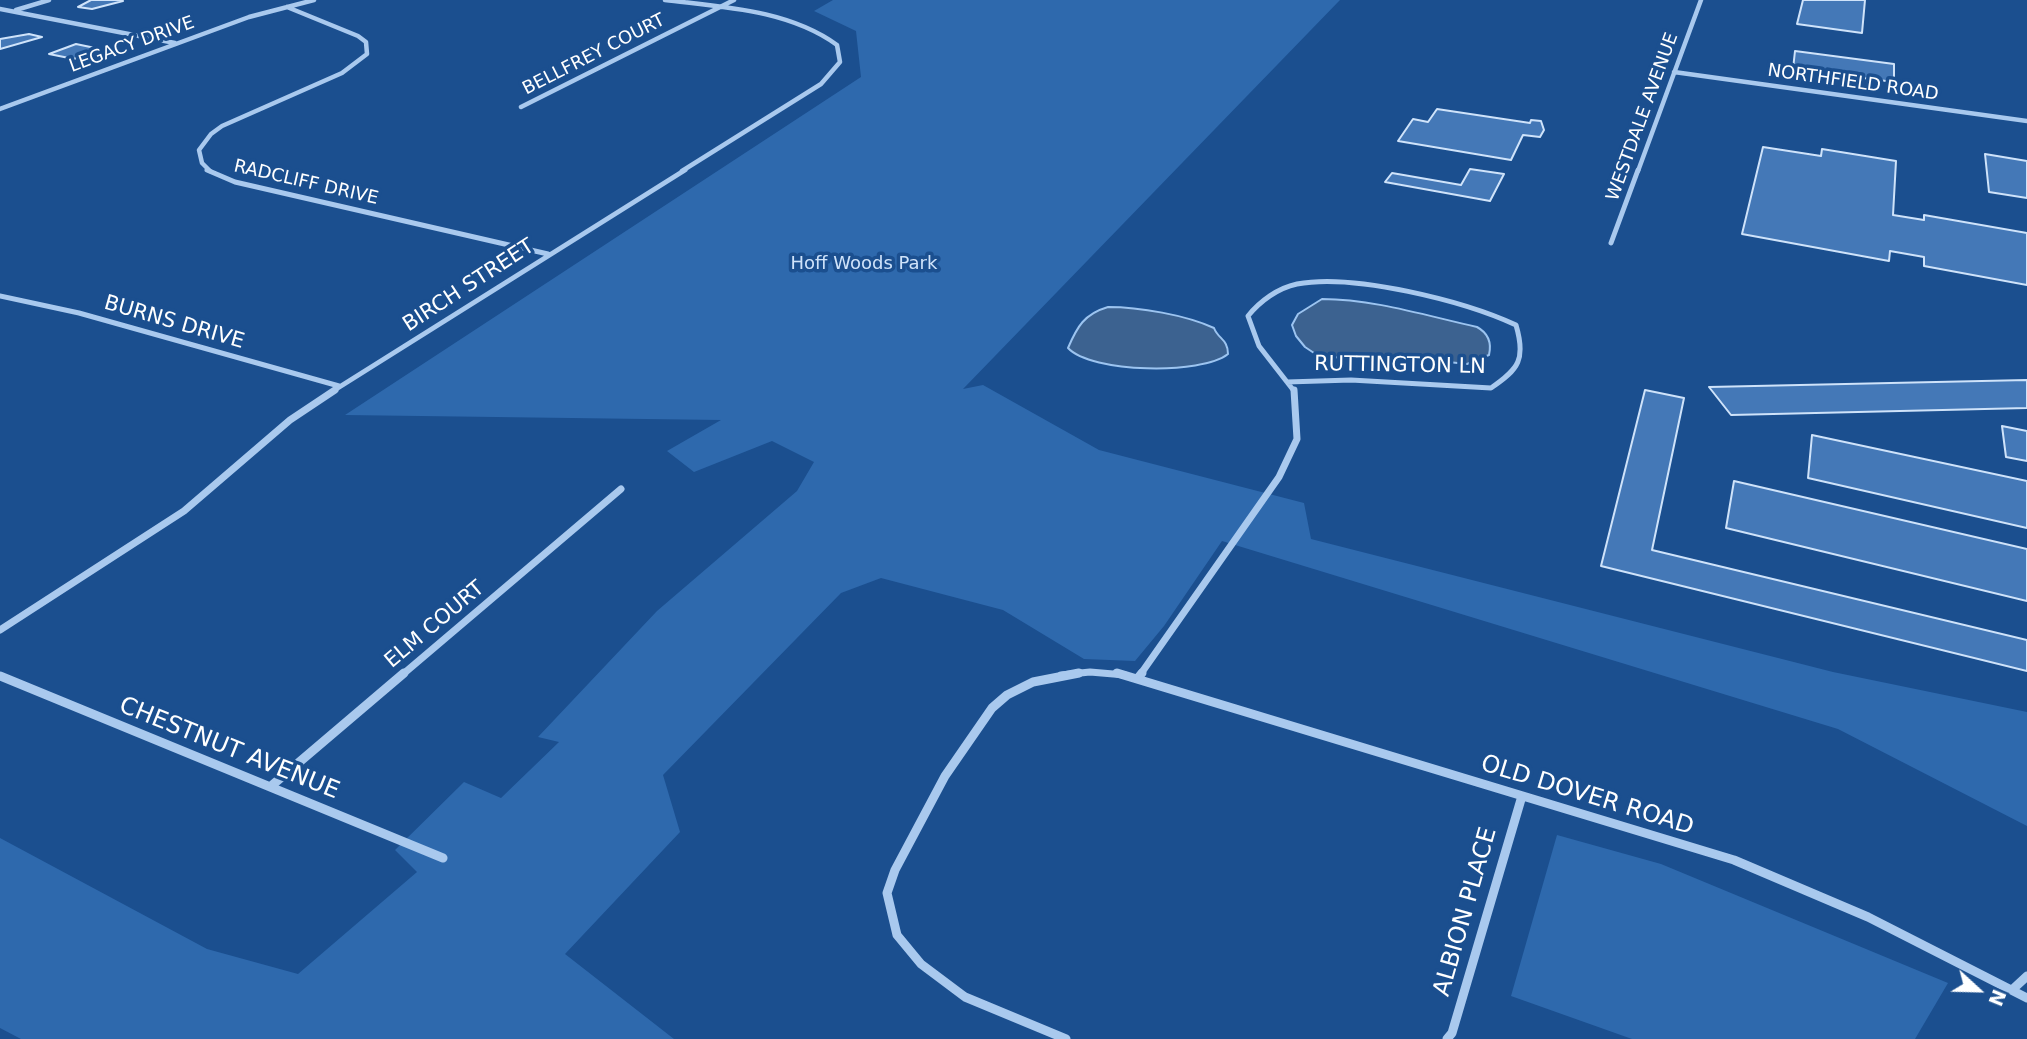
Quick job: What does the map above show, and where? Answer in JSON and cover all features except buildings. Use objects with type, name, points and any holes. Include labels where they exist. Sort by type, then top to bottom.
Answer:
[{"type":"street","points":[[12,12],[49,0]]},
{"type":"street","name":"LEGACY DRIVE","points":[[0,109],[176,43],[314,0]]},
{"type":"street","points":[[665,0],[718,8]]},
{"type":"street","name":"BELLFREY COURT","points":[[521,107],[734,0]]},
{"type":"street","name":"WESTDALE AVENUE","points":[[1611,243],[1701,0]]},
{"type":"street","name":"RADCLIFF DRIVE","points":[[287,7],[358,36],[366,42],[367,54],[342,72],[222,126],[211,134],[199,150],[202,165],[210,172],[235,182],[548,254]]},
{"type":"street","name":"BIRCH STREET","points":[[0,630],[184,511],[226,478],[284,424],[339,387],[821,84],[840,66],[842,57],[836,42],[813,27],[779,18],[718,8]]},
{"type":"street","points":[[0,9],[176,43]]},
{"type":"street","name":"NORTHFIELD ROAD","points":[[1674,72],[2027,121]]},
{"type":"street","name":"RUTTINGTON LN","points":[[1138,678],[1279,477],[1297,439],[1294,389],[1287,382],[1264,354],[1249,327],[1248,316],[1275,294],[1298,283],[1342,283],[1468,305],[1516,325],[1522,344],[1521,362],[1511,376],[1491,388],[1351,380],[1287,382]]},
{"type":"street","name":"BURNS DRIVE","points":[[0,296],[79,313],[339,387]]},
{"type":"street","name":"ELM COURT","points":[[270,787],[621,489]]},
{"type":"street","name":"OLD DOVER ROAD","points":[[1066,1039],[965,997],[921,964],[897,935],[887,893],[895,870],[972,733],[1006,696],[1040,679],[1087,671],[1120,673],[1138,678],[1734,860],[1868,916],[2027,998]]},
{"type":"street","name":"CHESTNUT AVENUE","points":[[0,676],[443,858]]},
{"type":"street","name":"ALBION PLACE","points":[[1447,1039],[1452,1033],[1522,796]]},
{"type":"street","points":[[2013,989],[2027,976]]},
{"type":"green space","name":"Hoff Woods Park","points":[[833,0],[1340,0],[963,389],[983,385],[1099,450],[1304,503],[1311,539],[1833,672],[2027,712],[2027,826],[1838,729],[1222,541],[1164,626],[1135,661],[1084,659],[1003,610],[881,578],[841,593],[663,775],[680,832],[565,954],[674,1039],[21,1039],[0,1028],[0,838],[207,949],[298,974],[417,872],[395,850],[464,782],[501,798],[559,742],[538,737],[657,611],[797,491],[814,462],[772,441],[694,472],[667,451],[721,420],[345,415],[861,77],[856,31],[814,11]]},
{"type":"green space","points":[[1557,835],[1661,864],[1948,983],[1915,1039],[1632,1039],[1511,996]]},
{"type":"shaded area","points":[[1322,299],[1381,305],[1477,327],[1488,338],[1489,355],[1467,364],[1317,355],[1305,347],[1296,336],[1292,325],[1298,314]]},
{"type":"shaded area","points":[[1108,307],[1134,308],[1203,323],[1214,328],[1225,342],[1228,354],[1215,361],[1195,365],[1147,368],[1099,362],[1080,356],[1068,348],[1082,322],[1093,313]]}]
